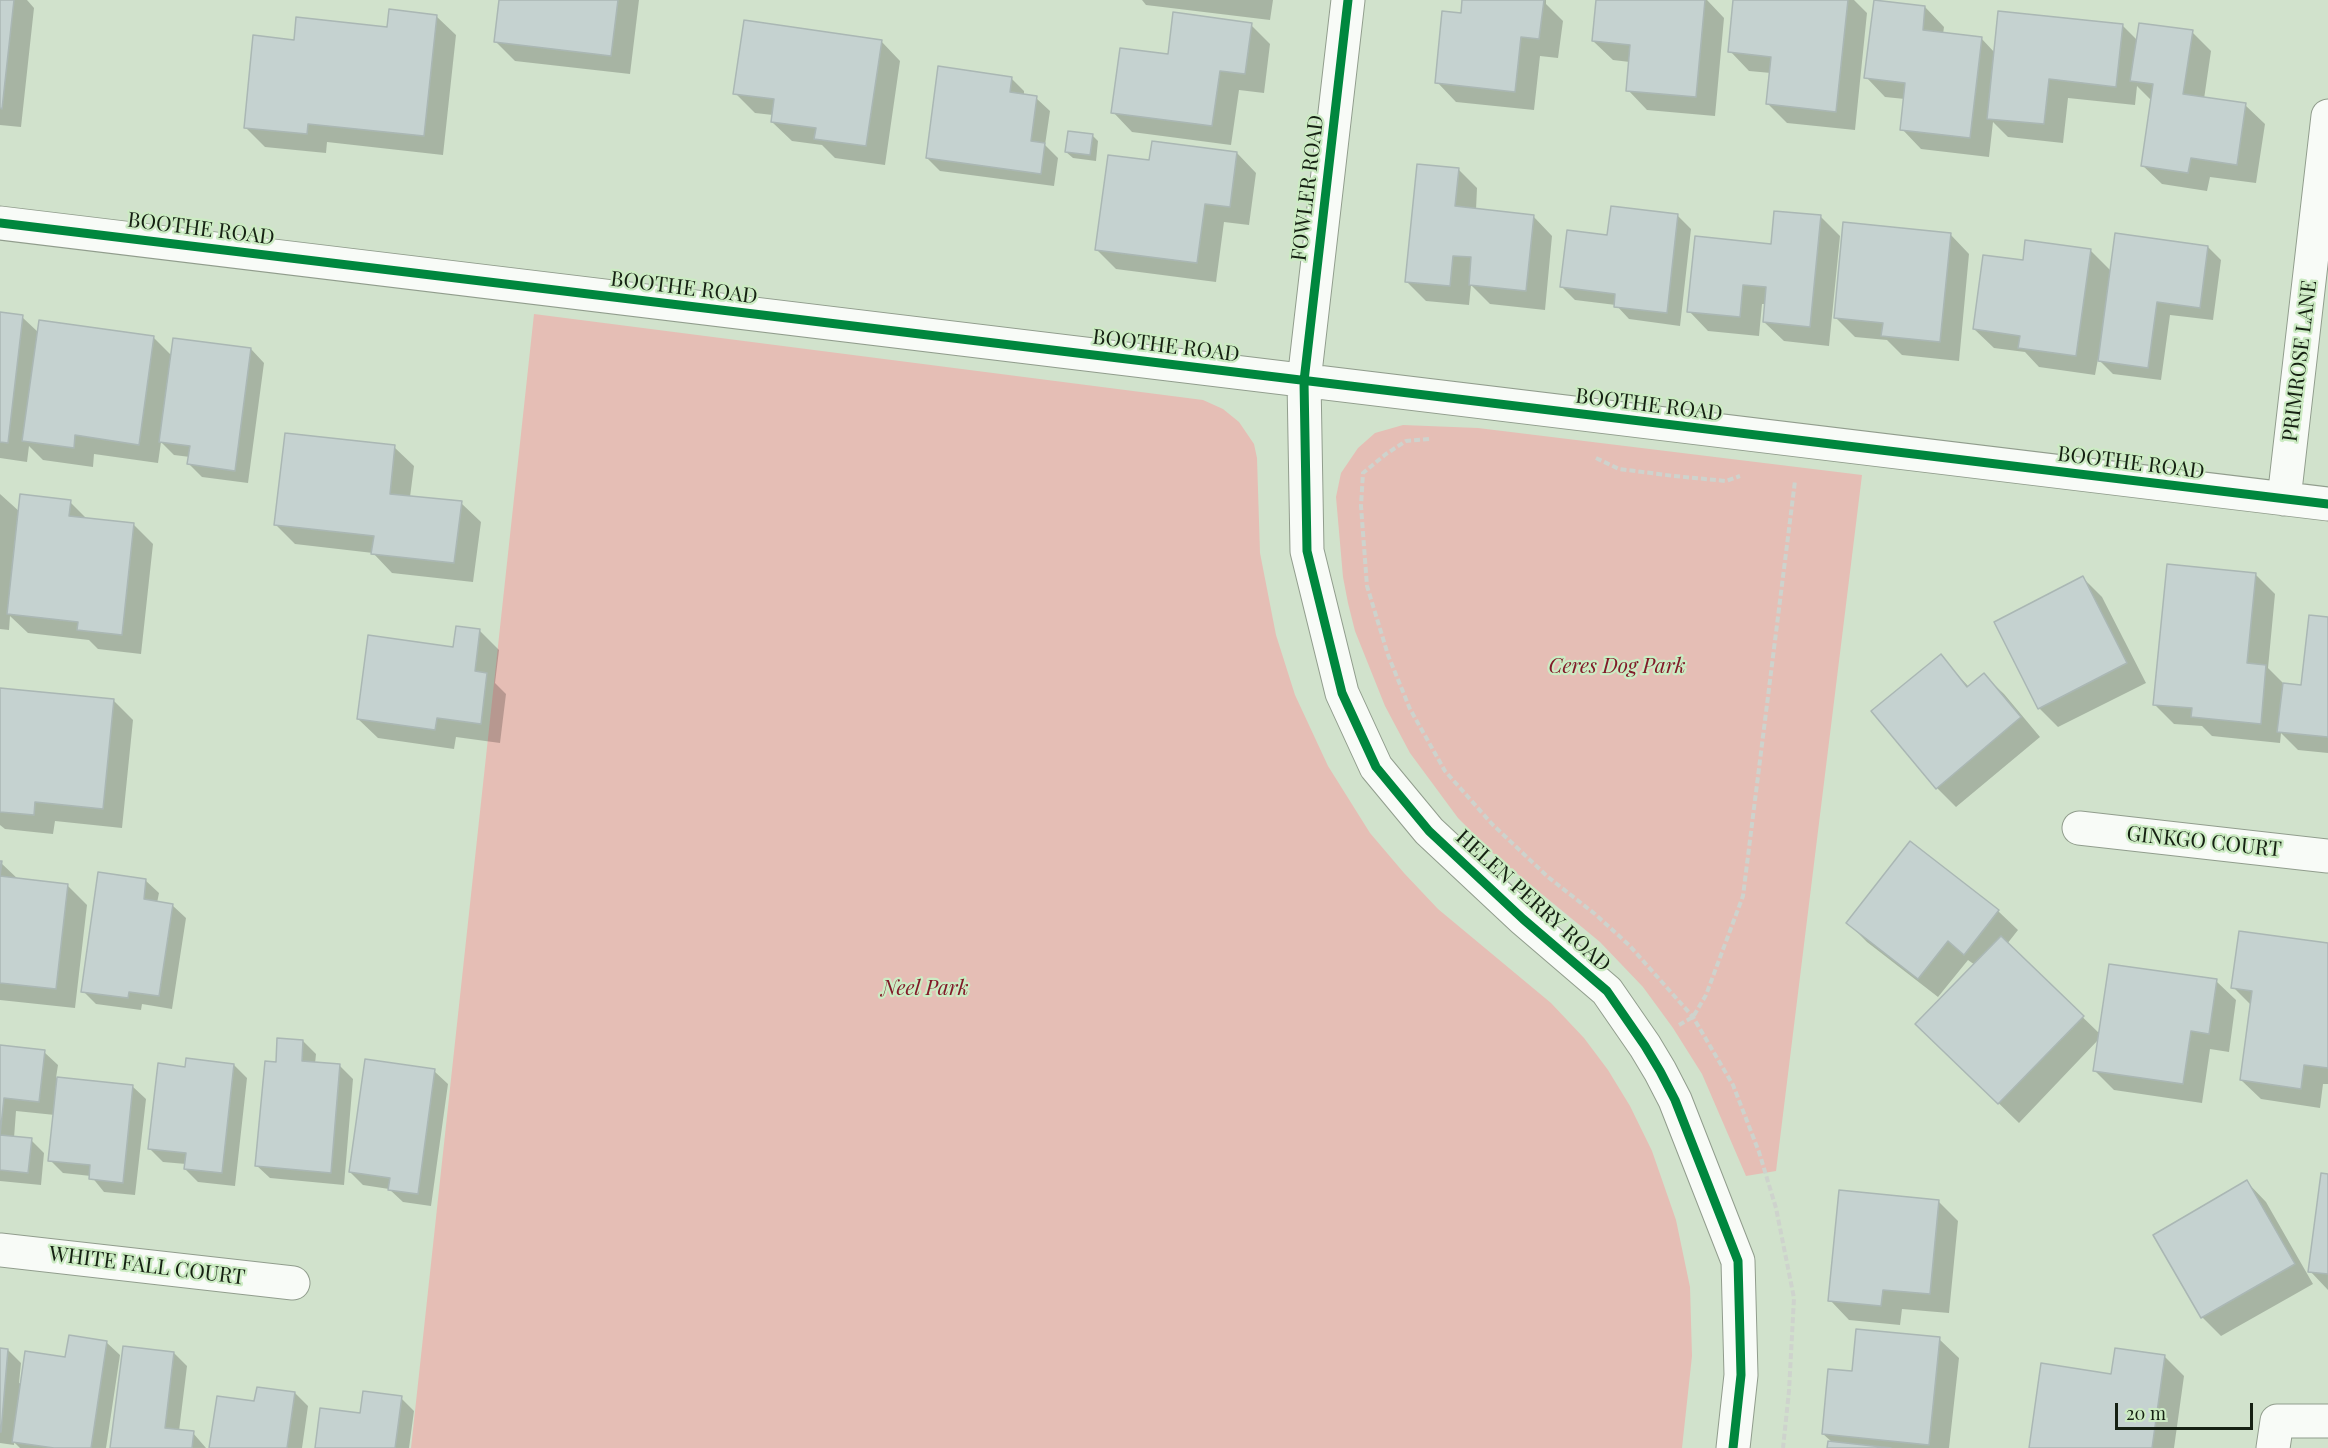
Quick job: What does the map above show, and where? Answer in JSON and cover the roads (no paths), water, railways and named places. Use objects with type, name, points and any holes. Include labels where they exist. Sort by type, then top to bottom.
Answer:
[{"type":"street","name":"FOWLER ROAD","points":[[1304,381],[1348,0]]},
{"type":"street","name":"PRIMROSE LANE","points":[[2284,499],[2328,116]]},
{"type":"street","name":"BOOTHE ROAD","points":[[0,223],[2328,504]]},
{"type":"street","name":"HELEN PERRY ROAD","points":[[1304,381],[1307,550],[1342,693],[1377,767],[1429,831],[1523,919],[1607,992],[1660,1071],[1675,1100],[1738,1261],[1741,1375],[1733,1448]]},
{"type":"street","name":"GINKGO COURT","points":[[2079,828],[2328,856]]},
{"type":"street","name":"WHITE FALL COURT","points":[[0,1250],[293,1283]]},
{"type":"street","points":[[2275,1434],[2328,1421]]},
{"type":"park label","name":"Ceres Dog Park","points":[[1617,666]]},
{"type":"park label","name":"Neel Park","points":[[925,988]]}]
